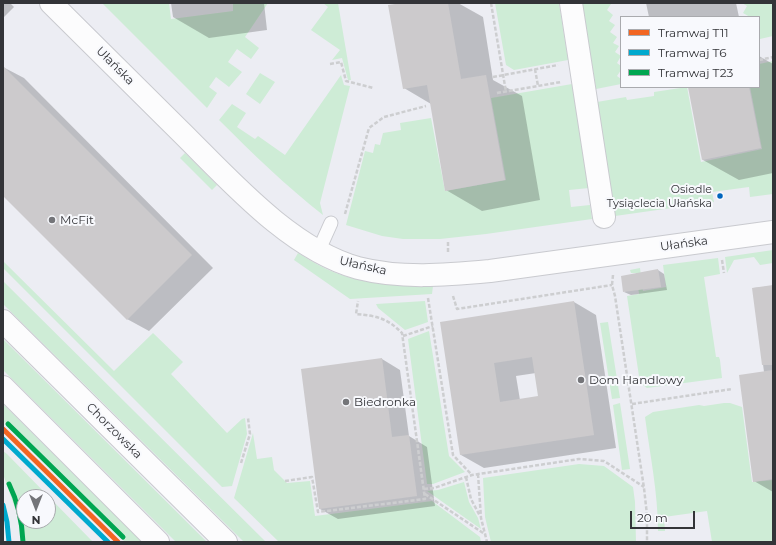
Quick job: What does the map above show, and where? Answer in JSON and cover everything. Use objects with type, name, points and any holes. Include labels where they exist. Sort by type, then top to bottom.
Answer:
[{"type":"street","name":"Ułańska","points":[[52,3],[243,193],[279,225],[300,241],[318,252],[357,268],[406,274],[455,274],[490,271],[773,232]]},
{"type":"street","points":[[571,3],[604,217]]},
{"type":"street","name":"Chorzowska","points":[[3,321],[226,542]]},
{"type":"street","points":[[3,387],[158,542]]},
{"type":"lane","points":[[318,252],[331,223]]},
{"type":"path","points":[[491,3],[506,92]]},
{"type":"path","points":[[760,60],[773,57]]},
{"type":"path","points":[[330,64],[341,62],[346,81],[373,88]]},
{"type":"path","points":[[535,69],[538,86]]},
{"type":"path","points":[[493,77],[535,69],[582,70]]},
{"type":"path","points":[[497,93],[538,86],[582,70]]},
{"type":"path","points":[[345,216],[369,128],[384,117],[426,106]]},
{"type":"path","points":[[721,257],[724,273]]},
{"type":"path","points":[[614,269],[612,285],[615,296],[644,488],[647,515],[647,542]]},
{"type":"path","points":[[448,296],[454,296],[457,309],[612,285]]},
{"type":"path","points":[[428,298],[453,455],[472,475]]},
{"type":"path","points":[[285,481],[312,477],[318,512],[425,499],[402,333],[395,326],[378,317],[356,314],[358,301]]},
{"type":"path","points":[[403,336],[433,326]]},
{"type":"path","points":[[632,404],[732,389]]},
{"type":"path","points":[[241,463],[250,434],[248,418]]},
{"type":"path","points":[[424,489],[434,488],[472,475],[579,459],[604,461],[644,488]]},
{"type":"path","points":[[478,474],[481,518]]},
{"type":"path","points":[[466,477],[471,499],[481,518],[487,542]]},
{"type":"path","points":[[424,493],[486,535]]},
{"type":"green space","points":[[102,3],[169,3],[171,19],[233,11],[233,3],[268,3],[245,37],[259,48],[251,59],[237,49],[228,62],[242,72],[229,87],[216,77],[209,87],[217,93],[207,108]]},
{"type":"green space","points":[[323,3],[338,3],[351,80],[348,80],[342,58],[332,60],[340,50],[311,30],[328,7]]},
{"type":"green space","points":[[495,3],[559,3],[568,60],[514,70],[506,65]]},
{"type":"green space","points":[[582,3],[611,4],[607,10],[613,15],[609,21],[615,25],[610,32],[617,37],[613,43],[619,46],[615,52],[620,55],[617,63],[620,65],[620,72],[617,76],[620,78],[620,84],[596,89]]},
{"type":"green space","points":[[742,3],[773,3],[773,36],[760,39],[760,16],[748,16],[743,13],[747,6]]},
{"type":"green space","points":[[773,61],[773,194],[750,197],[749,187],[712,192],[714,202],[615,216],[597,102],[626,97],[627,100],[654,96],[654,92],[687,88],[701,162],[762,149],[750,88],[760,88],[760,64]]},
{"type":"green space","points":[[260,73],[275,82],[260,104],[246,94]]},
{"type":"green space","points":[[341,75],[344,85],[350,86],[320,203],[323,215],[296,193],[219,120],[232,104],[246,113],[237,127],[255,139],[258,136],[285,155]]},
{"type":"green space","points":[[572,84],[589,188],[569,190],[571,207],[590,205],[592,219],[440,239],[403,239],[382,236],[346,225],[365,151],[373,153],[375,144],[380,145],[383,133],[401,130],[400,123],[431,118],[445,191],[506,180],[491,98]]},
{"type":"green space","points":[[185,153],[217,185],[212,190],[180,158]]},
{"type":"green space","points":[[773,250],[773,263],[760,265],[754,257],[734,260],[727,273],[725,257]]},
{"type":"green space","points":[[298,253],[326,269],[348,277],[384,284],[433,286],[432,294],[350,299],[294,260]]},
{"type":"green space","points":[[718,258],[720,274],[704,277],[716,357],[719,357],[720,360],[722,378],[647,388],[640,383],[627,296],[639,294],[636,273],[631,273],[630,270],[640,268],[643,291],[666,287],[663,265]]},
{"type":"green space","points":[[3,261],[114,371],[153,333],[183,362],[171,374],[227,433],[245,418],[247,434],[232,486],[222,487],[3,268]]},
{"type":"green space","points":[[3,281],[266,542],[244,542],[3,304]]},
{"type":"green space","points":[[425,301],[428,322],[405,330],[378,308],[376,304]]},
{"type":"green space","points":[[608,322],[620,398],[612,399],[600,323]]},
{"type":"green space","points":[[429,331],[449,456],[465,472],[433,484],[427,484],[408,339]]},
{"type":"green space","points":[[3,339],[207,542],[176,542],[3,370]]},
{"type":"green space","points":[[620,403],[630,469],[622,470],[613,405]]},
{"type":"green space","points":[[730,403],[742,407],[752,482],[773,480],[773,542],[712,542],[707,511],[664,517],[665,531],[658,531],[655,488],[645,417],[653,412]]},
{"type":"green space","points":[[3,404],[142,542],[125,542],[3,421]]},
{"type":"green space","points":[[253,433],[257,459],[272,457],[274,470],[287,483],[310,481],[315,516],[432,501],[480,537],[481,542],[279,542],[234,498]]},
{"type":"green space","points":[[3,451],[41,489],[16,489],[16,511],[3,474]]},
{"type":"green space","points":[[579,464],[604,466],[633,487],[636,542],[491,542],[485,517],[483,478]]},
{"type":"green space","points":[[464,482],[469,502],[478,518],[481,529],[427,491],[438,490]]},
{"type":"green space","points":[[56,504],[93,542],[21,542],[21,529],[56,529]]},
{"type":"building","points":[[402,3],[448,3],[461,79],[486,75],[505,180],[445,191],[427,85],[403,89],[388,5]]},
{"type":"building","points":[[3,66],[192,255],[127,320],[3,196]]},
{"type":"building","points":[[688,88],[749,88],[761,148],[702,160]]},
{"type":"building","points":[[658,269],[661,287],[623,292],[621,276]]},
{"type":"building","points":[[773,285],[773,365],[762,365],[752,288]]},
{"type":"building","points":[[574,301],[594,435],[460,455],[440,322]],"holes":[[[532,357],[538,396],[500,402],[494,363]]]},
{"type":"building","name":"Biedronka","points":[[382,358],[392,437],[409,435],[417,496],[319,509],[301,369]]},
{"type":"building","points":[[773,370],[773,479],[753,482],[739,375]]},
{"type":"tram line","name":"T23","points":[[8,424],[123,537]]},
{"type":"tram line","name":"T11","points":[[3,429],[118,542]]},
{"type":"tram line","name":"T6","points":[[3,439],[108,542]]},
{"type":"tram line","name":"T23","points":[[9,484],[19,512],[23,542]]},
{"type":"tram line","name":"T6","points":[[3,505],[7,522],[9,542]]},
{"type":"place","name":"Osiedle Tysiąclecia Ułańska","points":[[720,196]]},
{"type":"place","name":"McFit","points":[[52,220]]},
{"type":"place","name":"Dom Handlowy","points":[[581,380]]},
{"type":"place","name":"Biedronka","points":[[346,402]]}]
